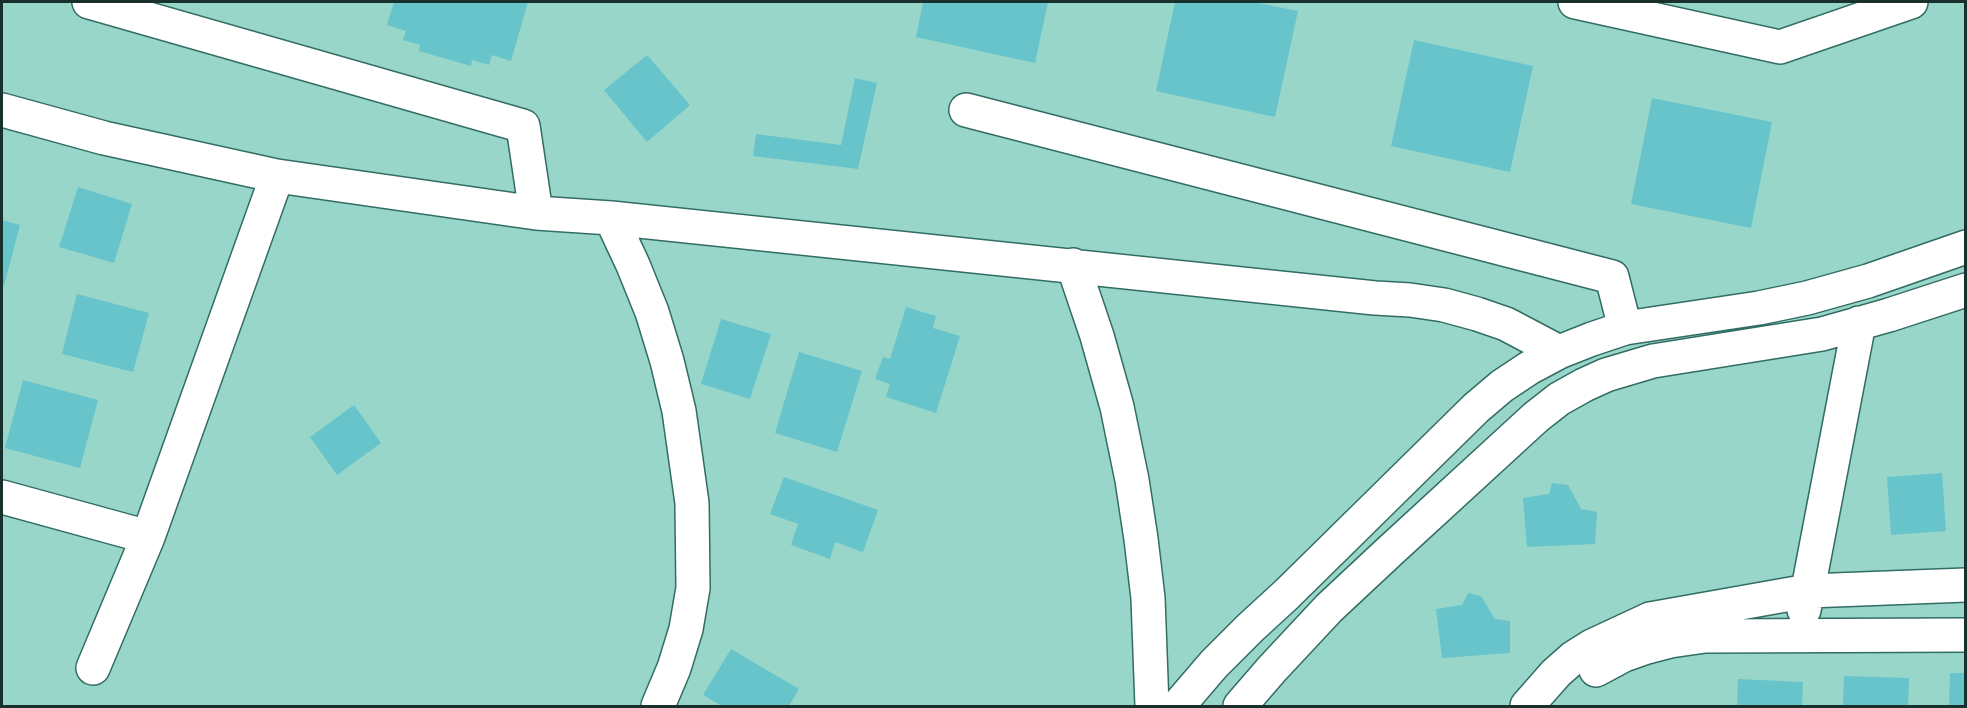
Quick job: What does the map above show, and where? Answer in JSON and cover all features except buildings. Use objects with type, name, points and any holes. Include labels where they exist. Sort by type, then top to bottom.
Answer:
[{"type":"street","points":[[89,2],[523,126],[537,213]]},
{"type":"street","points":[[1575,2],[1780,47],[1911,2]]},
{"type":"street","points":[[2,110],[104,138],[277,176],[537,213],[611,218],[1444,305],[1506,324],[1559,352]]},
{"type":"street","points":[[966,110],[1612,277],[1625,328]]},
{"type":"street","points":[[93,668],[148,537],[277,176]]},
{"type":"street","points":[[611,218],[652,312],[667,361],[679,411],[692,503],[693,588],[683,639],[658,706]]},
{"type":"street","points":[[1178,706],[1214,664],[1250,628],[1476,408],[1502,386],[1529,368],[1559,352],[1625,328],[1759,308],[1807,298],[1868,281],[1965,247]]},
{"type":"street","points":[[1073,265],[1097,336],[1132,480],[1142,539],[1148,598],[1152,706]]},
{"type":"street","points":[[1240,706],[1329,608],[1536,417],[1559,399],[1599,378],[1630,367],[1822,334],[1965,290]]},
{"type":"street","points":[[1800,635],[1859,323]]},
{"type":"street","points":[[2,497],[148,537]]},
{"type":"street","points":[[1527,706],[1556,673],[1574,658],[1592,646],[1650,619],[1808,591],[1965,585]]},
{"type":"street","points":[[1556,706],[1572,689],[1603,665],[1647,647],[1670,641],[1705,636],[1965,635]]}]
